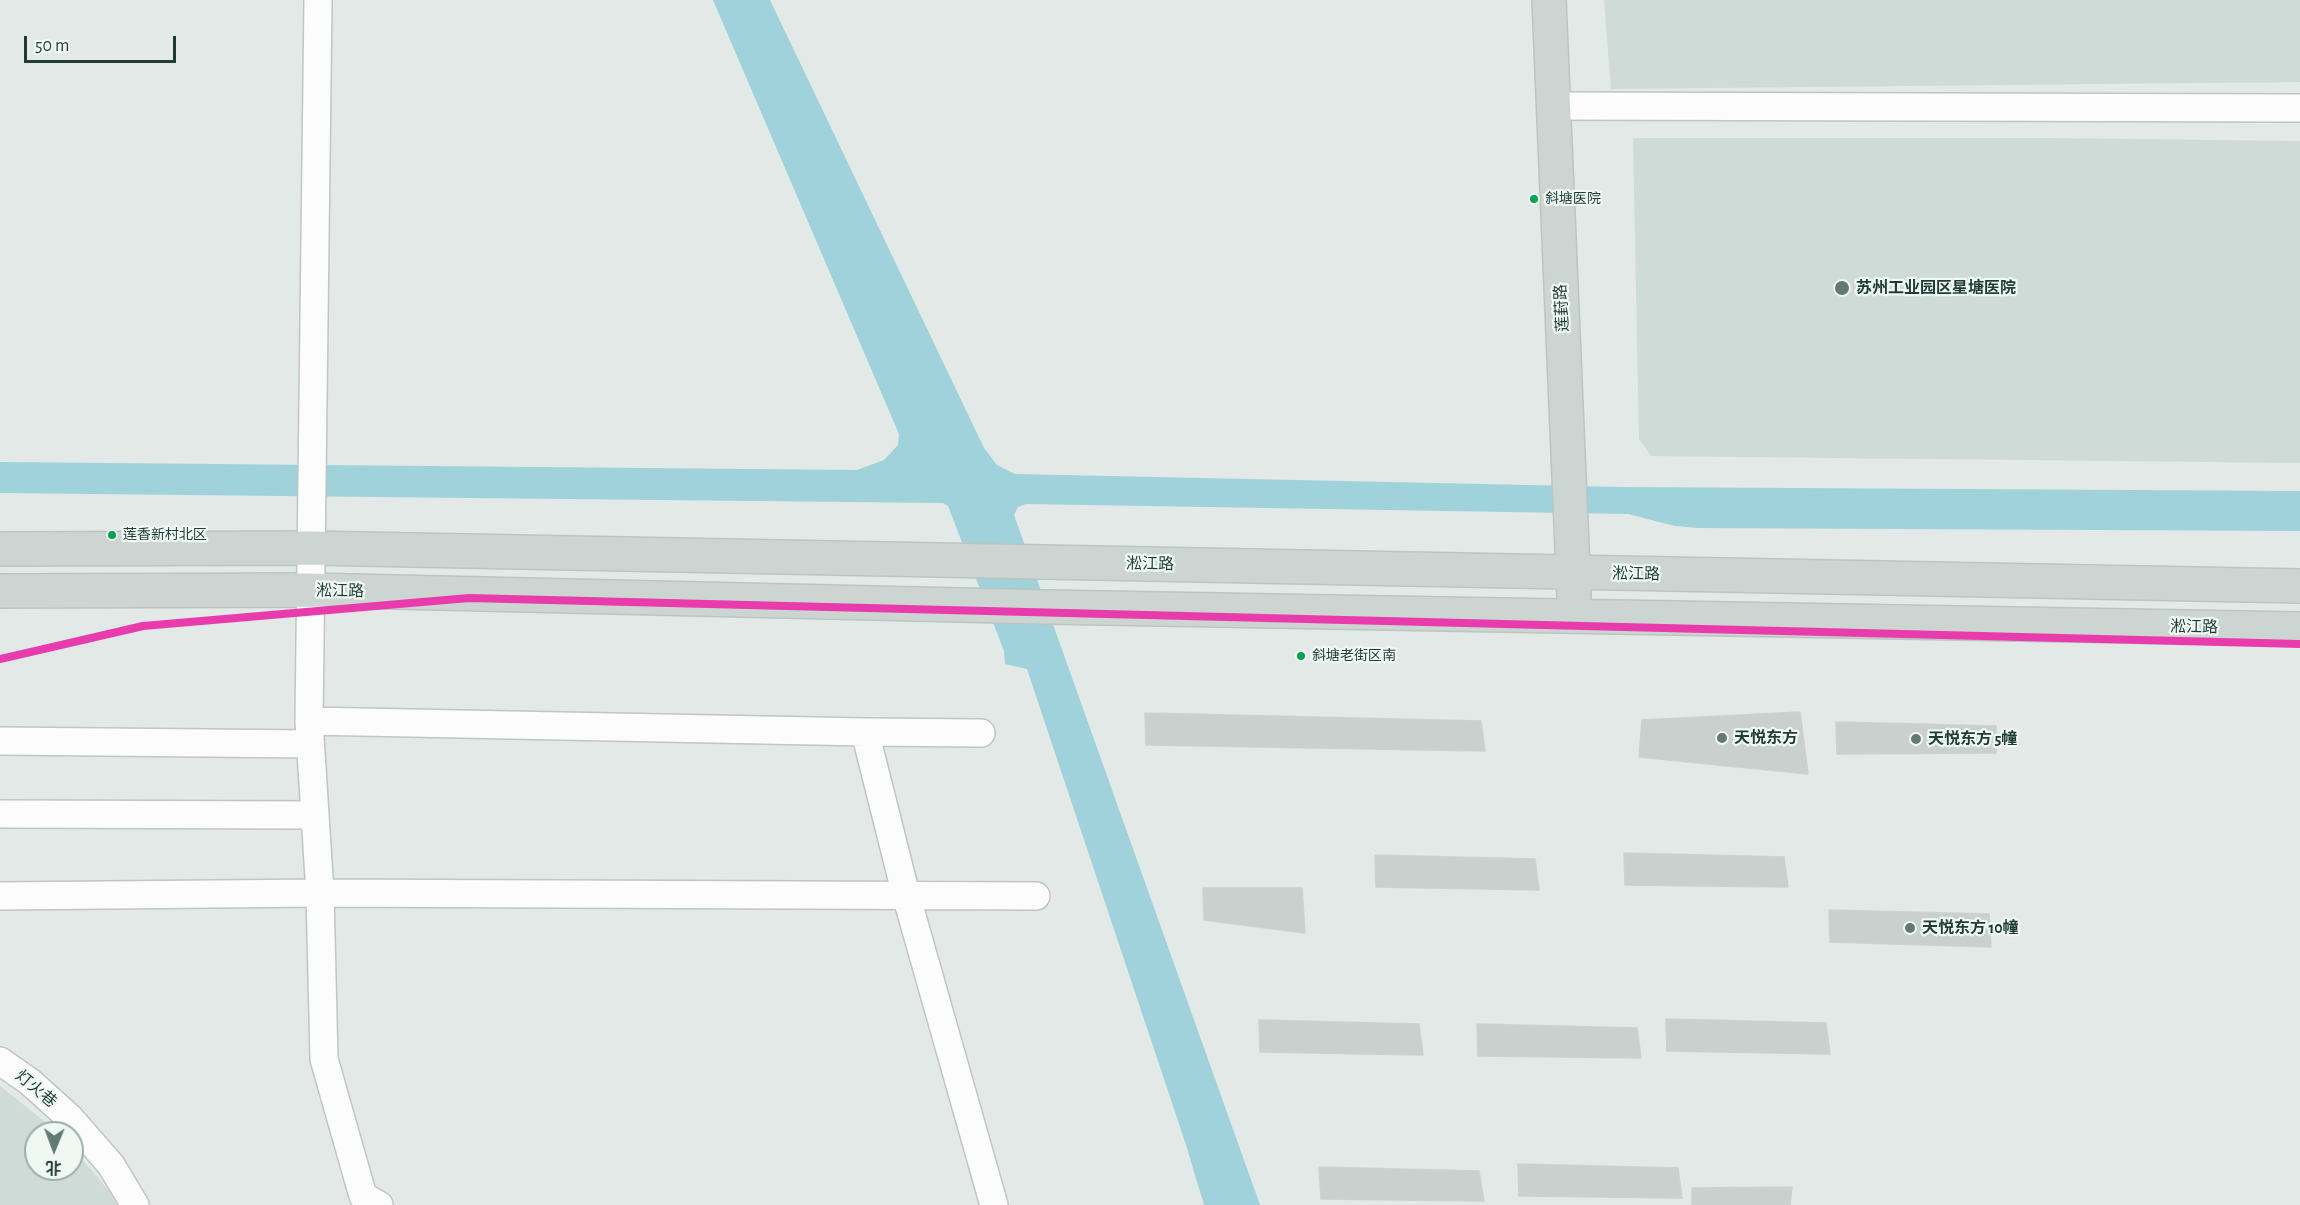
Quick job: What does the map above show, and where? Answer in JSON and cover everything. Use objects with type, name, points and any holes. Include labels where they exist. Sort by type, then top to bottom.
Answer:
[{"type":"main road","name":"莲葑路","points":[[1549,0],[1575,617]]},
{"type":"main road","name":"淞江路","points":[[0,549],[310,548],[2300,586]]},
{"type":"main road","name":"淞江路","points":[[0,591],[309,591],[1047,607],[2300,629]]},
{"type":"street","points":[[318,0],[309,733],[320,893],[324,1059],[363,1196],[379,1205]]},
{"type":"street","points":[[1554,106],[2300,108]]},
{"type":"street","points":[[866,732],[906,895],[994,1205]]},
{"type":"street","points":[[0,741],[309,733],[981,733]]},
{"type":"street","points":[[0,814],[314,815]]},
{"type":"street","points":[[0,896],[320,893],[1036,896]]},
{"type":"street","name":"灯火巷","points":[[0,1061],[30,1082],[70,1118],[111,1165],[135,1205]]},
{"type":"shaded area","points":[[1604,0],[2300,0],[2300,82],[1611,89]]},
{"type":"shaded area","name":"苏州工业园区星塘医院","points":[[1633,138],[2051,138],[2300,141],[2300,463],[1651,456],[1639,439]]},
{"type":"shaded area","points":[[0,1086],[44,1121],[24,1121],[24,1181],[84,1181],[84,1161],[109,1191],[117,1205],[0,1205]]},
{"type":"water","points":[[713,0],[770,0],[984,448],[997,465],[1015,474],[1622,487],[2300,491],[2300,531],[1699,528],[1675,526],[1628,514],[1026,504],[1018,507],[1014,515],[1260,1205],[1204,1205],[1027,669],[1005,664],[1004,651],[948,506],[943,503],[0,493],[0,462],[857,470],[884,460],[898,445],[899,434]]},
{"type":"building","name":"天悦东方","points":[[1800,712],[1808,774],[1639,757],[1642,720]]},
{"type":"building","points":[[1145,713],[1481,721],[1485,751],[1146,745]]},
{"type":"building","name":"天悦东方 5幢","points":[[1836,722],[1996,726],[1996,753],[1837,754]]},
{"type":"building","points":[[1624,853],[1784,857],[1788,887],[1625,885]]},
{"type":"building","points":[[1375,855],[1535,859],[1539,890],[1376,887]]},
{"type":"building","points":[[1203,888],[1302,888],[1305,933],[1204,920]]},
{"type":"building","name":"天悦东方 10幢","points":[[1829,910],[1989,914],[1991,947],[1830,942]]},
{"type":"building","points":[[1666,1019],[1826,1023],[1830,1054],[1667,1051]]},
{"type":"building","points":[[1259,1020],[1419,1024],[1423,1055],[1260,1052]]},
{"type":"building","points":[[1477,1024],[1637,1028],[1641,1058],[1478,1056]]},
{"type":"building","points":[[1518,1164],[1678,1168],[1682,1198],[1519,1196]]},
{"type":"building","points":[[1319,1167],[1479,1171],[1484,1201],[1321,1199]]},
{"type":"building","points":[[1792,1187],[1790,1205],[1692,1205],[1692,1188]]},
{"type":"transit line","points":[[0,659],[143,626],[469,598],[2300,644]]},
{"type":"place","name":"斜塘医院","points":[[1534,199]]},
{"type":"place","name":"苏州工业园区星塘医院","points":[[1842,288]]},
{"type":"place","name":"莲香新村北区","points":[[112,535]]},
{"type":"place","name":"斜塘老街区南","points":[[1301,656]]},
{"type":"place","name":"天悦东方","points":[[1722,738]]},
{"type":"place","name":"天悦东方 5幢","points":[[1916,739]]},
{"type":"place","name":"天悦东方 10幢","points":[[1910,928]]}]
